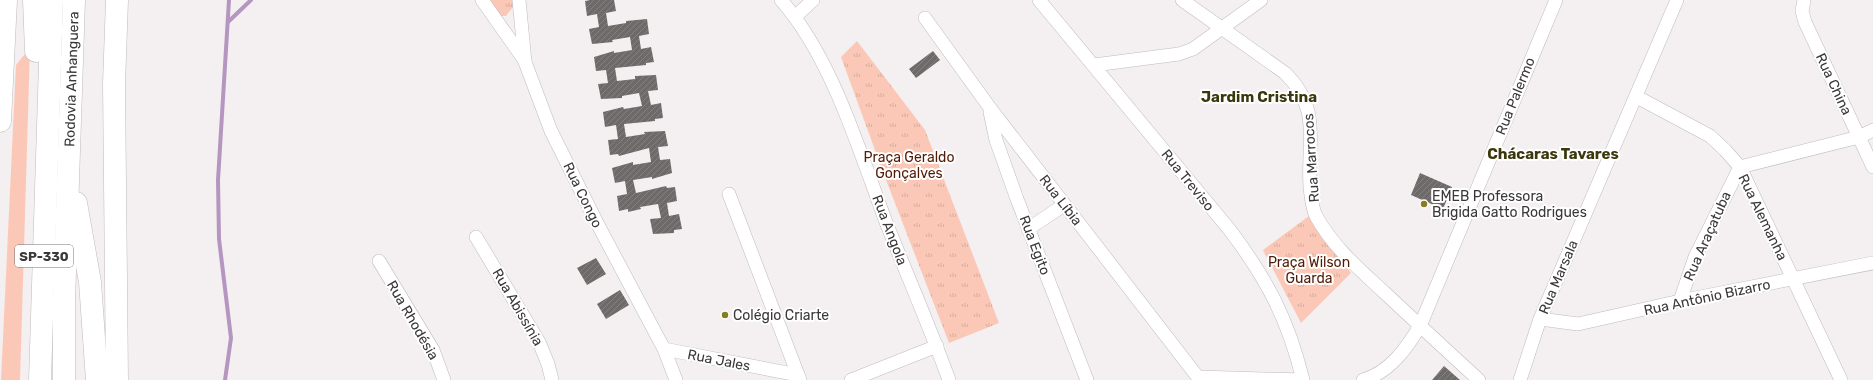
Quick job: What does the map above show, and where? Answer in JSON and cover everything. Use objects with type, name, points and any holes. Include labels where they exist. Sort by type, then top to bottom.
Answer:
[{"type":"highway","points":[[0,121],[6,0]]},
{"type":"highway","points":[[34,0],[37,94],[47,133]]},
{"type":"highway","name":"Rodovia Anhanguera","points":[[47,133],[52,0]]},
{"type":"highway","name":"Rodovia Anhanguera","points":[[69,159],[74,0]]},
{"type":"highway","points":[[117,0],[114,84],[117,380]]},
{"type":"highway","points":[[114,84],[126,41],[128,0]]},
{"type":"highway","name":"SP-330","points":[[40,380],[47,133]]},
{"type":"highway","points":[[69,159],[90,282],[97,380]]},
{"type":"highway","name":"SP-330","points":[[64,380],[64,302],[69,159]]},
{"type":"street","points":[[482,0],[525,62]]},
{"type":"street","name":"Rua Congo","points":[[519,0],[525,62],[551,131],[596,221],[664,349],[676,380]]},
{"type":"street","name":"Rua Angola","points":[[782,0],[796,16],[824,67],[847,117],[905,271],[937,346],[949,380]]},
{"type":"street","points":[[796,16],[813,0]]},
{"type":"street","name":"Rua Treviso","points":[[1039,0],[1229,229],[1256,265],[1281,312],[1295,346],[1302,380]]},
{"type":"street","name":"Rua Marrocos","points":[[1182,0],[1285,73],[1298,85],[1307,106],[1311,134],[1308,166],[1315,215],[1348,258],[1479,380]]},
{"type":"street","points":[[1094,66],[1180,54],[1193,49],[1261,0]]},
{"type":"street","name":"Rua Palermo","points":[[1364,380],[1373,377],[1392,365],[1420,326],[1556,0]]},
{"type":"street","name":"Rua Marsala","points":[[1520,380],[1540,319],[1637,97],[1677,0]]},
{"type":"street","name":"Rua China","points":[[1804,0],[1802,11],[1805,22],[1873,167]]},
{"type":"street","name":"Rua Líbia","points":[[925,18],[990,108],[1199,378]]},
{"type":"street","name":"Rua Alemanha","points":[[1637,97],[1710,136],[1740,167],[1841,380]]},
{"type":"street","name":"Rua Egito","points":[[990,108],[996,140],[1028,229],[1087,380]]},
{"type":"street","points":[[1740,167],[1858,137],[1873,130]]},
{"type":"street","name":"Rua Araçatuba","points":[[1680,301],[1695,257],[1740,167]]},
{"type":"street","points":[[729,194],[799,378]]},
{"type":"street","points":[[1028,229],[1064,205]]},
{"type":"street","name":"Rua Abissínia","points":[[476,237],[539,342],[548,364],[552,380]]},
{"type":"street","name":"Rua Rhodésia","points":[[379,261],[433,350],[444,380]]},
{"type":"street","name":"Rua Antônio Bizarro","points":[[1540,319],[1578,324],[1680,301],[1873,262]]},
{"type":"street","points":[[851,380],[937,346]]},
{"type":"street","name":"Rua Jales","points":[[664,349],[799,378]]},
{"type":"street","points":[[1199,378],[1302,380]]},
{"type":"green space","points":[[487,0],[516,0],[506,16],[500,16]]},
{"type":"green space","name":"Praça Geraldo Gonçalves","points":[[857,41],[925,130],[999,323],[949,343],[883,172],[841,57]]},
{"type":"green space","points":[[30,48],[20,380],[1,380],[16,65]]},
{"type":"green space","name":"Praça Wilson Guarda","points":[[1309,216],[1351,273],[1301,323],[1263,250]]},
{"type":"building","points":[[614,0],[616,11],[606,13],[608,26],[626,23],[626,21],[647,19],[649,34],[639,36],[641,49],[651,47],[654,62],[646,63],[646,65],[615,68],[617,81],[635,79],[635,76],[656,75],[658,90],[648,91],[651,105],[661,103],[663,118],[655,119],[655,121],[624,124],[626,137],[645,134],[644,132],[665,131],[668,146],[658,147],[660,160],[670,159],[672,173],[652,179],[652,177],[633,180],[636,193],[666,186],[667,188],[675,187],[677,201],[667,203],[669,216],[679,214],[682,229],[674,230],[674,233],[653,234],[650,219],[661,218],[658,204],[640,207],[641,209],[628,212],[628,209],[619,211],[617,196],[627,194],[625,181],[615,183],[612,168],[633,162],[633,165],[651,162],[649,148],[619,156],[618,154],[610,155],[608,140],[618,139],[616,125],[605,127],[603,112],[623,107],[624,109],[642,106],[639,93],[622,96],[622,98],[601,99],[598,84],[608,83],[606,70],[596,71],[594,57],[614,51],[614,53],[632,50],[630,37],[612,40],[613,42],[592,44],[589,29],[599,27],[597,14],[587,16],[585,1]]},
{"type":"building","points":[[933,51],[940,60],[916,78],[909,69]]},
{"type":"building","points":[[1420,173],[1452,187],[1443,209],[1411,195]]},
{"type":"building","points":[[596,258],[606,274],[587,285],[577,268]]},
{"type":"building","points":[[620,290],[629,305],[606,319],[597,304]]},
{"type":"building","points":[[1444,366],[1460,380],[1432,380]]},
{"type":"waterway","points":[[225,380],[231,338],[219,239],[218,180],[229,0]]},
{"type":"waterway","points":[[228,22],[251,0]]},
{"type":"place","name":"EMEB Professora Brigida Gatto Rodrigues","points":[[1424,204]]},
{"type":"place","name":"Colégio Criarte","points":[[725,315]]},
{"type":"district","name":"Jardim Cristina","points":[[1259,97]]},
{"type":"district","name":"Chácaras Tavares","points":[[1553,154]]}]
